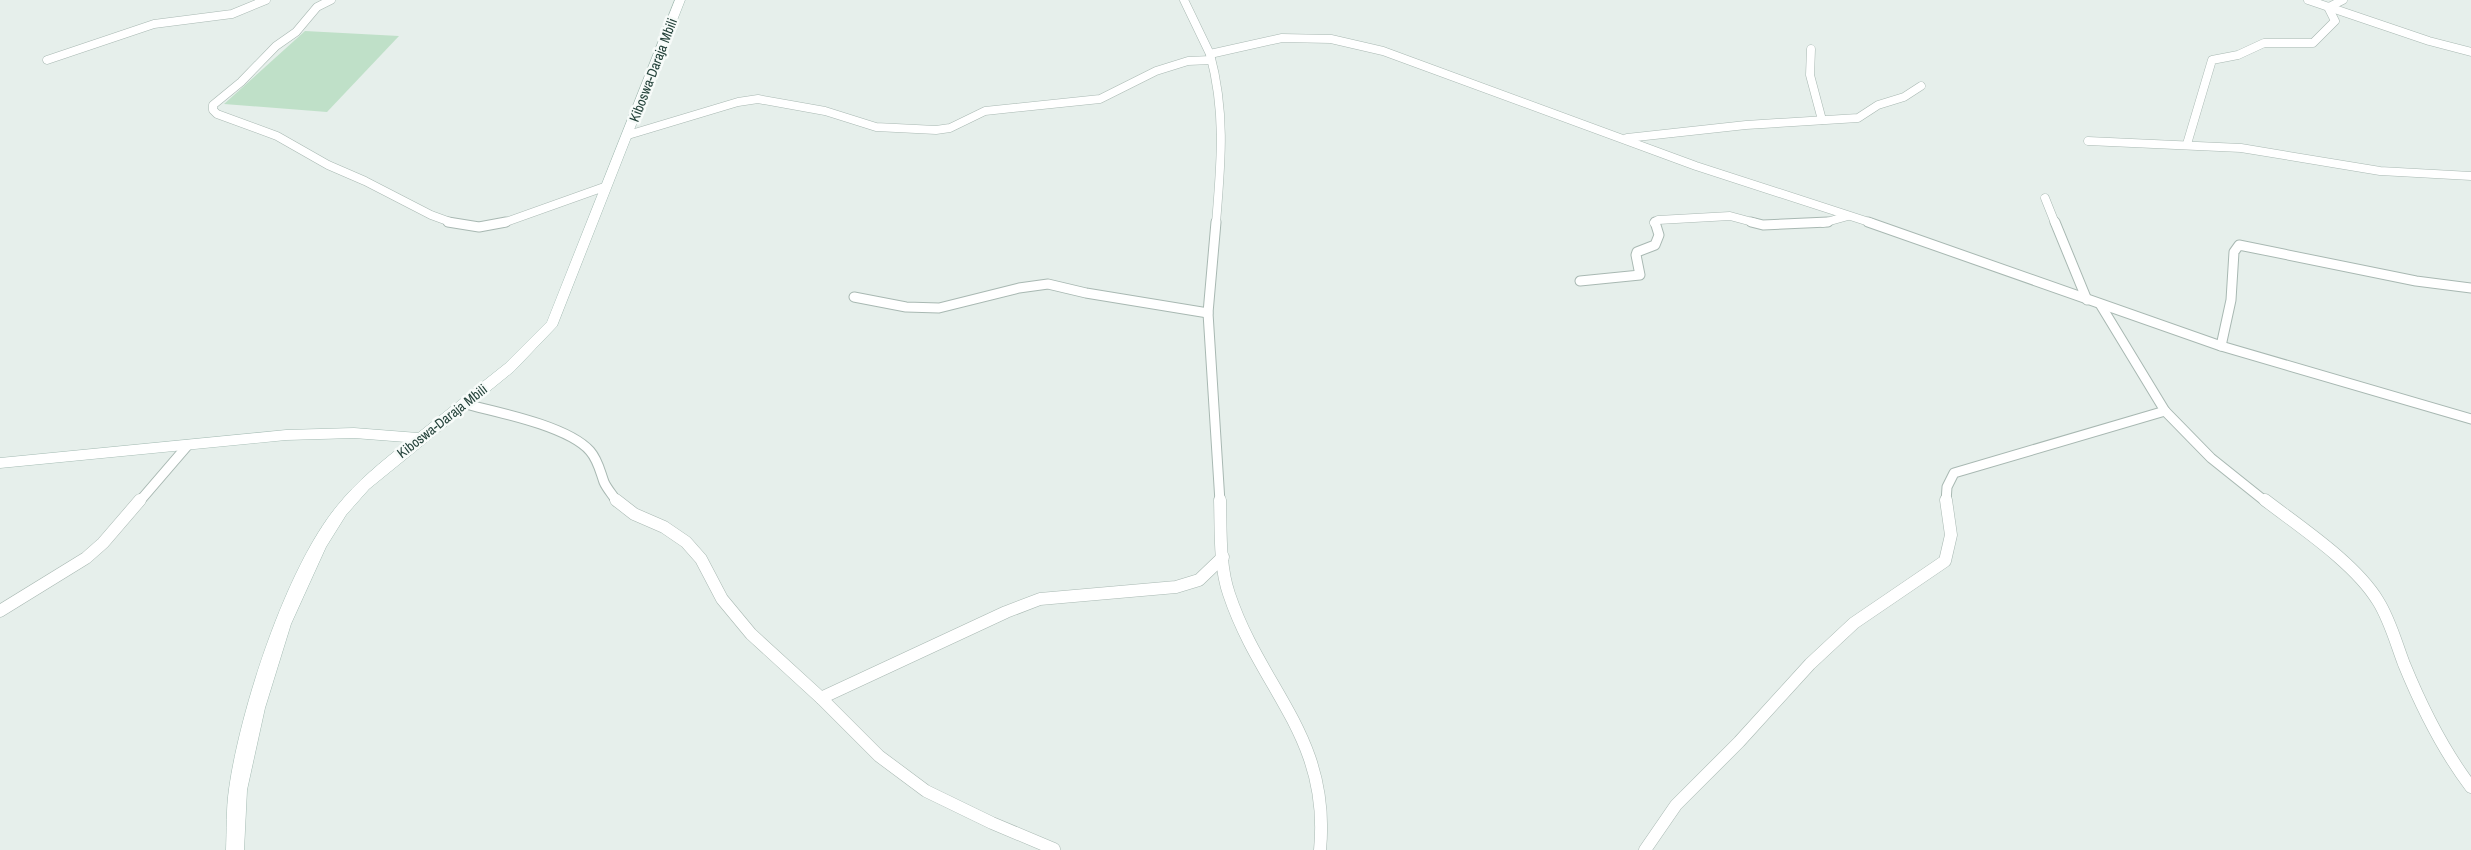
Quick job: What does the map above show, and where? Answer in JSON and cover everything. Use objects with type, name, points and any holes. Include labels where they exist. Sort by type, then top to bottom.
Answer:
[{"type":"main road","name":"Kiboswa-Daraja Mbili","points":[[235,850],[238,784],[264,680],[294,599],[323,536],[362,487],[419,438],[465,404],[535,344],[553,323],[680,0]]},
{"type":"main road","points":[[0,463],[286,435],[354,433],[419,438]]},
{"type":"street","points":[[47,60],[154,24],[232,14],[266,0]]},
{"type":"street","points":[[331,0],[317,7],[296,32],[276,46],[240,82],[213,105],[213,110],[217,114],[263,129],[325,164],[370,182],[424,213],[467,228],[497,225],[607,186]]},
{"type":"street","points":[[1184,0],[1210,57],[1217,80],[1222,117],[1222,158],[1208,313],[1223,557],[1228,594],[1251,645],[1296,724],[1316,774],[1323,829],[1320,850]]},
{"type":"street","points":[[2308,0],[2429,42],[2471,52]]},
{"type":"street","points":[[2328,7],[2343,0]]},
{"type":"street","points":[[2187,144],[2212,60],[2238,55],[2264,44],[2313,42],[2335,21],[2328,7]]},
{"type":"street","points":[[628,135],[738,102],[758,99],[773,100],[817,109],[876,127],[936,130],[950,128],[985,111],[1100,99],[1156,71],[1188,61],[1282,38],[1310,37],[1348,42],[1383,51],[1444,72],[1696,166],[1916,237],[2086,300],[2221,346],[2471,419]]},
{"type":"street","points":[[1811,49],[1810,75],[1822,120]]},
{"type":"street","points":[[1624,139],[1746,124],[1863,117],[1877,106],[1909,96],[1921,86]]},
{"type":"street","points":[[2088,141],[2176,146],[2187,144],[2241,148],[2380,171],[2471,176]]},
{"type":"street","points":[[2045,198],[2086,300]]},
{"type":"street","points":[[1580,282],[1640,275],[1636,255],[1638,252],[1655,245],[1659,235],[1654,222],[1658,220],[1730,216],[1763,225],[1823,223],[1848,216]]},
{"type":"street","points":[[2221,346],[2231,300],[2234,252],[2239,245],[2416,281],[2471,288]]},
{"type":"street","points":[[854,297],[906,307],[939,308],[1020,288],[1048,284],[1086,293],[1208,313]]},
{"type":"street","points":[[2100,304],[2165,412],[2202,451],[2336,557],[2366,584],[2386,612],[2412,683],[2451,761],[2471,787]]},
{"type":"street","points":[[465,404],[531,422],[571,438],[588,450],[598,464],[605,484],[617,502],[634,514],[664,528],[686,542],[701,559],[722,599],[750,634],[821,698],[880,756],[926,791],[992,823],[1054,848]]},
{"type":"street","points":[[1645,850],[1676,805],[1739,742],[1810,664],[1854,623],[1945,561],[1951,545],[1951,528],[1944,498],[1947,484],[1954,473],[2165,412]]},
{"type":"street","points":[[0,611],[86,558],[103,543],[188,445]]},
{"type":"street","points":[[821,698],[998,615],[1040,599],[1176,587],[1198,580],[1223,557]]},
{"type":"green space","points":[[305,31],[399,36],[327,112],[224,104]]}]
